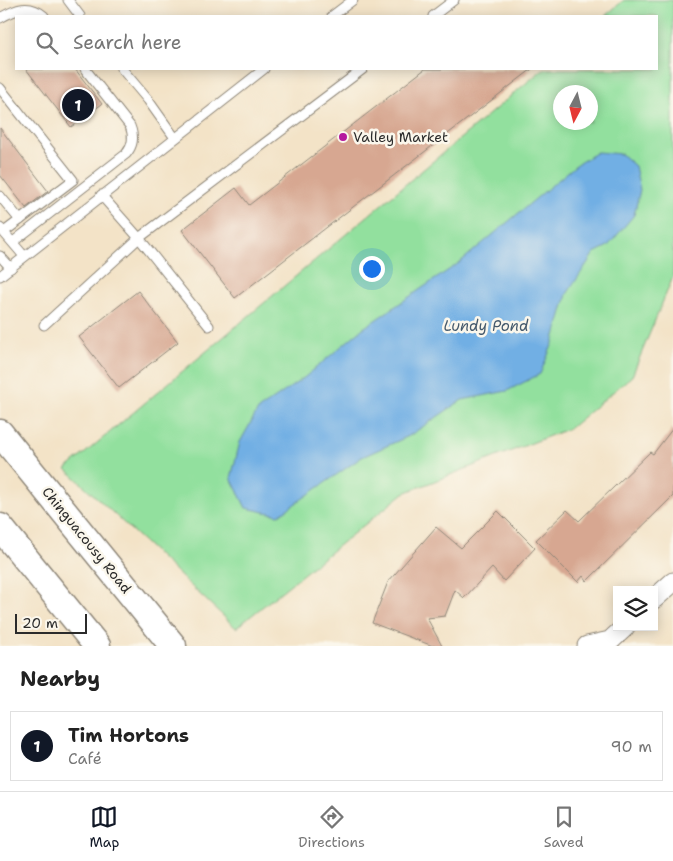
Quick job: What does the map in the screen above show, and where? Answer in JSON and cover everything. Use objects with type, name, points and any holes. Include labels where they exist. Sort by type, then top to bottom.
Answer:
[{"type":"main road","name":"Chinguacousy Road","points":[[0,433],[173,646]]},
{"type":"main road","points":[[0,527],[97,646]]},
{"type":"street","points":[[658,595],[673,582]]},
{"type":"street","points":[[587,646],[610,641],[621,631]]},
{"type":"lane","points":[[68,0],[79,15]]},
{"type":"lane","points":[[333,15],[353,0]]},
{"type":"lane","points":[[434,15],[454,0]]},
{"type":"lane","points":[[0,18],[16,9],[24,8],[32,9],[42,15]]},
{"type":"lane","points":[[13,242],[126,154],[132,146],[133,135],[130,126],[86,70]]},
{"type":"lane","points":[[123,70],[148,100],[175,138]]},
{"type":"lane","points":[[0,276],[263,70]]},
{"type":"lane","points":[[44,325],[139,238],[362,70]]},
{"type":"lane","points":[[0,88],[73,180],[20,220],[2,230],[24,256]]},
{"type":"lane","points":[[101,195],[139,238],[209,326]]},
{"type":"lane","points":[[0,196],[20,220]]},
{"type":"lane","points":[[0,256],[11,268]]},
{"type":"green space","points":[[624,0],[673,0],[673,277],[632,376],[570,428],[404,493],[236,628],[66,469],[542,70],[658,70],[658,15],[606,15]]},
{"type":"water","name":"Lundy Pond","points":[[597,152],[621,154],[635,166],[640,190],[634,215],[608,246],[594,253],[567,294],[553,343],[540,374],[507,391],[462,400],[409,436],[362,457],[279,515],[246,508],[231,478],[240,442],[258,410],[305,377],[362,329],[459,263],[576,165]]},
{"type":"building","points":[[27,70],[76,70],[102,104],[71,127]]},
{"type":"building","points":[[424,70],[531,70],[235,298],[182,230],[236,188],[249,205]]},
{"type":"building","points":[[0,128],[48,191],[26,208],[0,175]]},
{"type":"building","points":[[138,291],[178,342],[119,388],[79,337]]},
{"type":"building","points":[[673,428],[673,496],[587,581],[583,576],[578,582],[536,540],[567,510],[579,521],[650,452],[653,454]]},
{"type":"building","points":[[498,511],[535,548],[504,581],[492,568],[464,598],[455,590],[445,616],[427,618],[442,646],[433,646],[372,623],[388,582],[436,527],[461,548]]},
{"type":"place","name":"Tim Hortons","points":[[78,105]]},
{"type":"place","name":"Valley Market","points":[[343,137]]}]
